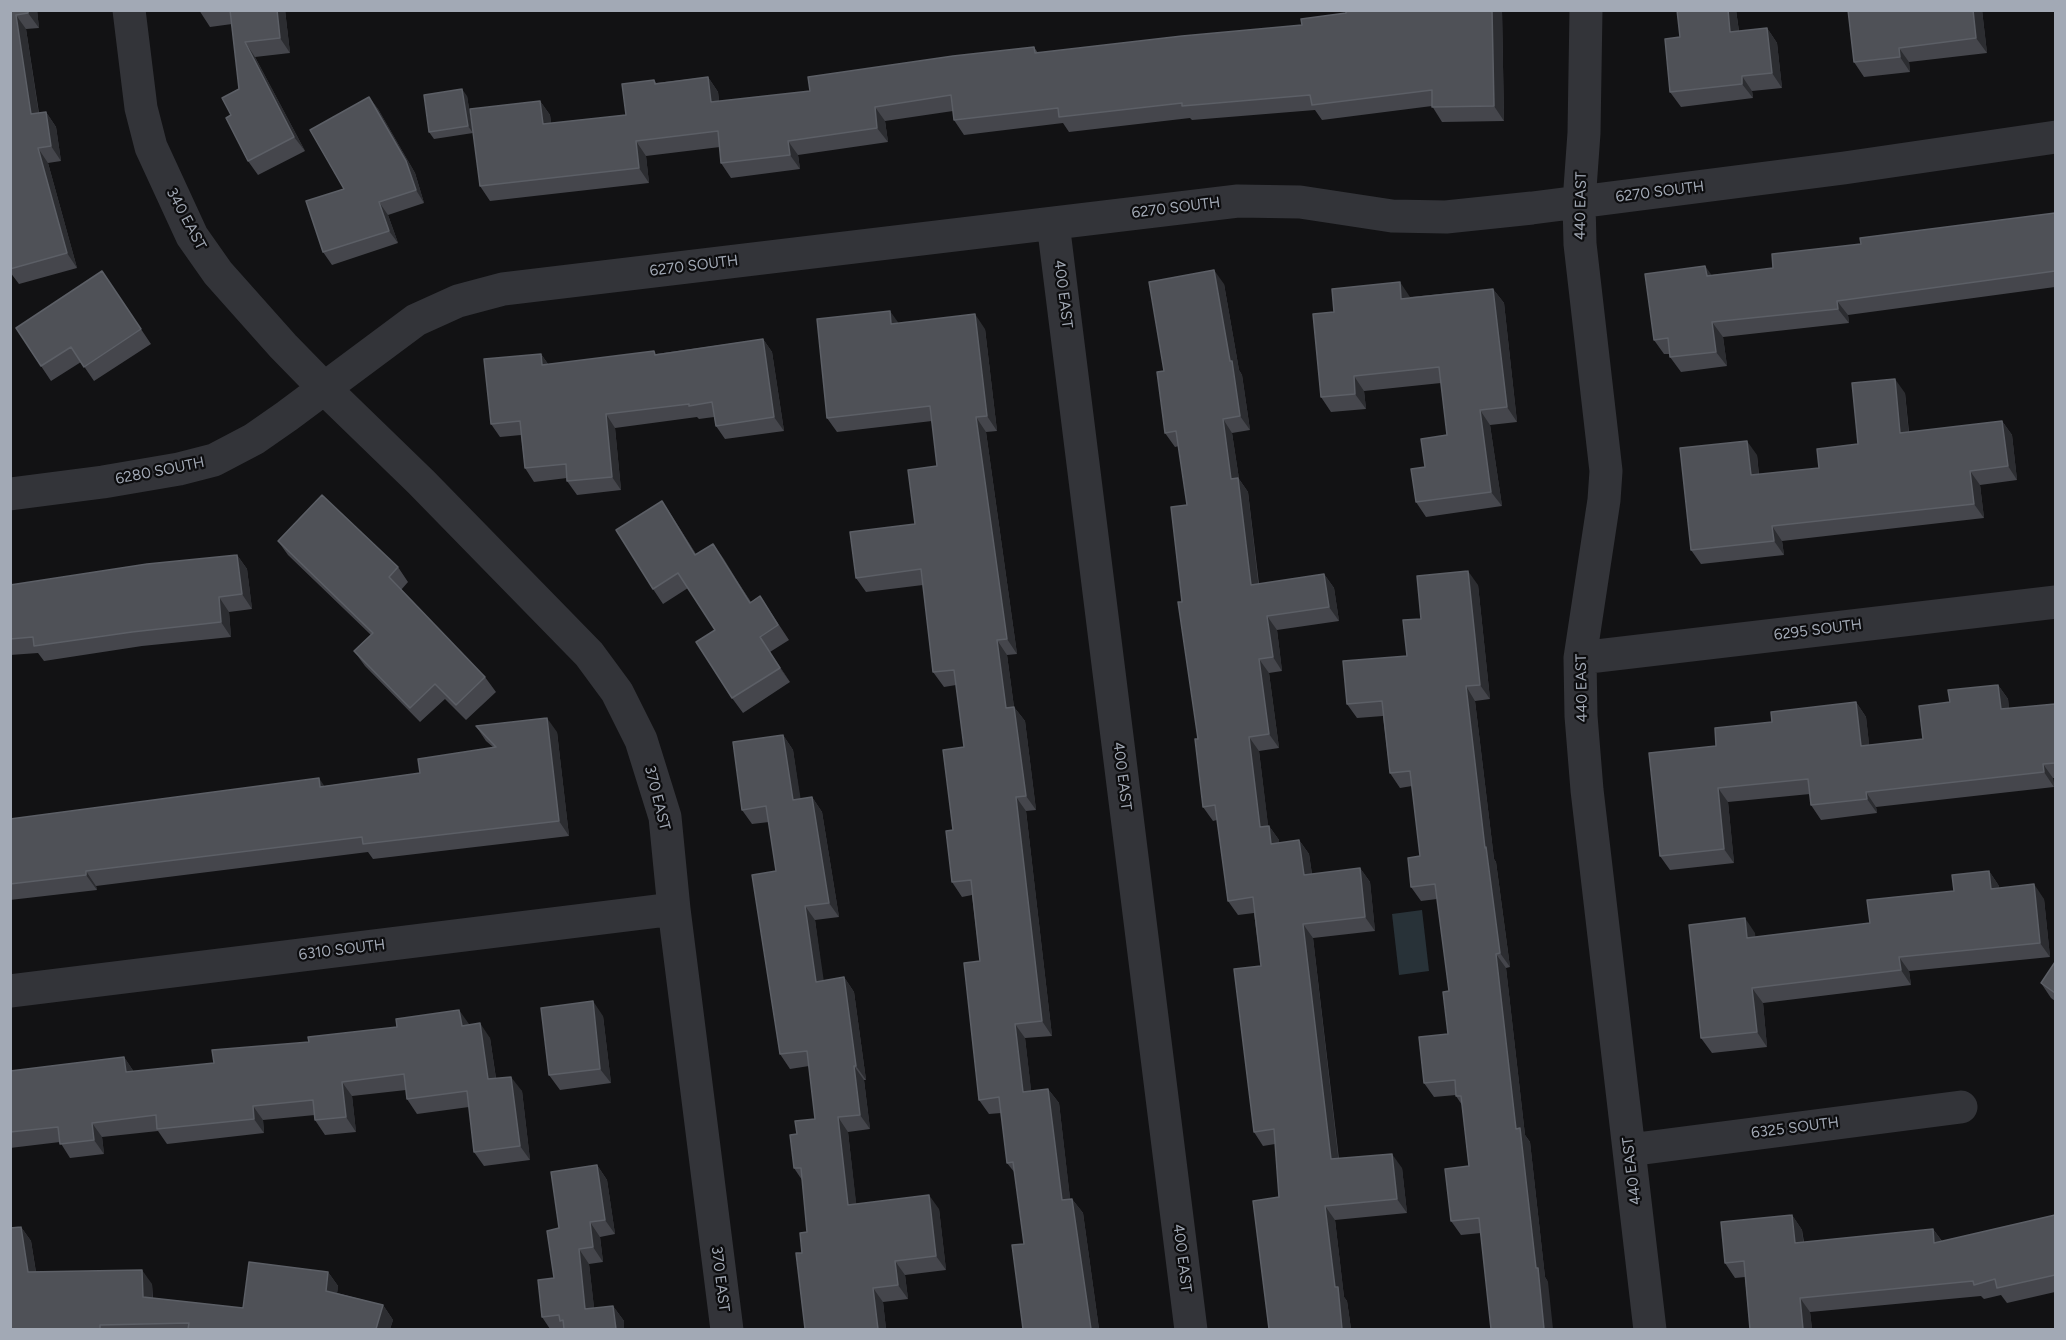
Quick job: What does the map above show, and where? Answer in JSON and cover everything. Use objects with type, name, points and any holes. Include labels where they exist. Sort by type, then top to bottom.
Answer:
[{"type":"street","name":"340 EAST","points":[[129,10],[141,108],[151,147],[192,236],[225,280],[266,328],[324,388]]},
{"type":"street","name":"440 EAST","points":[[1586,10],[1584,134],[1579,202],[1583,272],[1606,471],[1604,500],[1580,658],[1581,716],[1587,790],[1650,1329]]},
{"type":"street","name":"6270 SOUTH","points":[[324,388],[416,320],[458,301],[503,289],[1238,201],[1300,202],[1392,216],[1446,217],[1844,168],[2055,137]]},
{"type":"street","name":"400 EAST","points":[[1053,223],[1191,1329]]},
{"type":"street","name":"6280 SOUTH","points":[[10,494],[103,482],[179,469],[214,460],[254,438],[324,388]]},
{"type":"street","name":"370 EAST","points":[[324,388],[421,482],[589,654],[617,692],[641,740],[665,817],[674,909],[727,1329]]},
{"type":"street","name":"6295 SOUTH","points":[[1580,658],[2055,602]]},
{"type":"street","name":"6310 SOUTH","points":[[10,991],[674,909]]},
{"type":"street","name":"6325 SOUTH","points":[[1629,1150],[1961,1107]]},
{"type":"shaded area","points":[[1422,910],[1429,971],[1399,975],[1392,914]]},
{"type":"building","points":[[10,10],[28,10],[28,13],[16,15],[31,114],[46,112],[51,146],[38,148],[67,253],[10,269]]},
{"type":"building","points":[[230,10],[277,10],[280,38],[245,42],[294,137],[248,161],[226,118],[231,115],[222,98],[239,89]]},
{"type":"building","points":[[1346,10],[1492,10],[1494,106],[1432,107],[1432,90],[1312,105],[1310,95],[1182,106],[1182,103],[1059,117],[1058,108],[954,120],[951,95],[875,107],[877,128],[788,141],[790,155],[721,163],[718,131],[636,141],[639,168],[480,186],[470,109],[540,101],[543,124],[626,115],[622,84],[654,80],[655,84],[708,77],[711,102],[810,91],[808,77],[1034,47],[1035,53],[1302,25],[1301,19],[1346,13]]},
{"type":"building","points":[[1677,10],[1728,10],[1730,32],[1767,28],[1772,73],[1742,76],[1742,84],[1670,92],[1665,39],[1680,37]]},
{"type":"building","points":[[1848,10],[1973,10],[1976,38],[1899,48],[1900,57],[1854,62]]},
{"type":"building","points":[[462,89],[468,126],[429,132],[424,95]]},
{"type":"building","points":[[369,97],[406,161],[416,190],[379,202],[389,231],[323,252],[306,201],[344,189],[310,130]]},
{"type":"building","points":[[2055,213],[2055,271],[1837,301],[1838,309],[1712,322],[1716,352],[1670,357],[1668,338],[1654,340],[1645,274],[1705,266],[1707,276],[1773,268],[1772,254],[1861,244],[1860,238]]},
{"type":"building","points":[[1214,270],[1240,416],[1223,419],[1231,479],[1238,478],[1251,585],[1324,574],[1329,607],[1267,616],[1273,657],[1259,659],[1269,734],[1249,737],[1260,827],[1269,826],[1271,844],[1299,840],[1304,875],[1360,868],[1365,917],[1303,924],[1331,1159],[1392,1154],[1397,1199],[1325,1206],[1342,1329],[1269,1329],[1253,1201],[1279,1197],[1274,1129],[1254,1132],[1234,969],[1261,966],[1253,897],[1228,901],[1215,805],[1203,807],[1195,739],[1198,739],[1178,602],[1182,602],[1171,507],[1187,505],[1176,431],[1165,433],[1157,372],[1164,371],[1149,282]]},
{"type":"building","points":[[102,271],[141,329],[84,367],[71,347],[41,366],[16,328]]},
{"type":"building","points":[[1400,282],[1401,299],[1493,289],[1507,407],[1480,410],[1491,492],[1416,502],[1411,469],[1425,467],[1421,439],[1447,435],[1439,367],[1354,376],[1355,394],[1321,397],[1313,314],[1334,312],[1332,289]]},
{"type":"building","points":[[890,311],[891,324],[975,314],[987,416],[976,417],[1007,639],[997,640],[1006,708],[1014,707],[1026,796],[1016,797],[1042,1021],[1015,1024],[1023,1092],[1048,1089],[1062,1200],[1072,1199],[1091,1329],[1023,1329],[1012,1245],[1024,1244],[1013,1162],[1007,1163],[999,1097],[979,1100],[964,963],[980,961],[971,880],[952,882],[946,831],[953,830],[943,750],[964,747],[954,670],[933,672],[921,569],[856,578],[850,532],[915,524],[908,470],[937,466],[930,406],[827,418],[817,319]]},
{"type":"building","points":[[763,339],[774,417],[716,426],[712,402],[606,414],[612,477],[567,481],[566,464],[525,468],[520,421],[491,424],[484,359],[541,354],[542,365],[654,351],[655,355]]},
{"type":"building","points":[[1895,379],[1900,433],[2002,421],[2008,466],[1970,471],[1974,504],[1772,526],[1774,541],[1691,550],[1680,448],[1747,441],[1751,475],[1819,468],[1817,449],[1858,444],[1852,383]]},
{"type":"building","points":[[322,495],[398,567],[389,577],[485,677],[456,705],[435,684],[410,708],[354,651],[373,633],[278,541]]},
{"type":"building","points":[[662,501],[695,555],[713,544],[750,603],[760,596],[778,625],[760,637],[780,668],[732,698],[696,642],[715,630],[678,573],[653,589],[616,530]]},
{"type":"building","points":[[237,555],[242,594],[219,597],[221,622],[34,646],[33,637],[10,639],[10,585],[147,564]]},
{"type":"building","points":[[1468,571],[1480,685],[1466,686],[1500,953],[1496,954],[1516,1129],[1520,1128],[1544,1329],[1491,1329],[1479,1218],[1451,1221],[1445,1169],[1469,1166],[1461,1096],[1456,1096],[1455,1080],[1424,1083],[1419,1037],[1448,1034],[1443,992],[1449,991],[1435,884],[1411,887],[1408,858],[1420,856],[1410,771],[1390,773],[1382,701],[1347,704],[1343,661],[1407,656],[1403,620],[1421,619],[1417,576]]},
{"type":"building","points":[[1998,685],[2001,709],[2055,704],[2055,763],[2043,764],[2044,772],[1866,792],[1867,799],[1811,805],[1808,779],[1718,788],[1724,849],[1660,856],[1649,753],[1716,746],[1715,728],[1772,722],[1771,712],[1856,702],[1861,746],[1923,739],[1919,706],[1950,702],[1948,690]]},
{"type":"building","points":[[547,718],[559,821],[363,844],[362,837],[86,871],[86,875],[10,884],[10,819],[319,778],[320,787],[420,773],[418,759],[496,747],[476,726]]},
{"type":"building","points":[[783,735],[793,800],[812,797],[829,903],[805,906],[816,982],[844,977],[860,1115],[838,1117],[848,1205],[929,1195],[936,1256],[895,1261],[898,1285],[873,1288],[878,1329],[805,1329],[796,1253],[802,1253],[800,1233],[807,1232],[801,1168],[794,1168],[790,1135],[797,1134],[795,1121],[815,1119],[807,1051],[780,1054],[752,875],[776,871],[766,806],[742,810],[733,742]]},
{"type":"building","points":[[1989,871],[1991,889],[2034,884],[2040,943],[1899,957],[1901,970],[1752,988],[1757,1032],[1701,1038],[1689,925],[1745,918],[1747,938],[1870,923],[1867,900],[1954,891],[1952,875]]},
{"type":"building","points":[[2055,962],[2055,993],[2041,983]]},
{"type":"building","points":[[593,1001],[600,1069],[549,1075],[541,1008]]},
{"type":"building","points":[[459,1010],[462,1026],[480,1023],[488,1079],[511,1077],[520,1146],[474,1152],[467,1091],[407,1099],[404,1074],[342,1082],[346,1117],[315,1120],[313,1100],[253,1106],[254,1119],[157,1129],[156,1115],[92,1123],[94,1140],[60,1144],[58,1127],[10,1132],[10,1071],[124,1057],[126,1072],[214,1063],[212,1050],[309,1042],[308,1037],[397,1027],[396,1019]]},
{"type":"building","points":[[597,1165],[605,1220],[590,1222],[593,1247],[579,1249],[585,1309],[613,1306],[616,1329],[564,1329],[563,1320],[560,1321],[559,1315],[542,1317],[538,1280],[554,1278],[547,1231],[559,1228],[551,1172]]},
{"type":"building","points":[[1792,1215],[1795,1243],[1933,1229],[1934,1243],[2055,1215],[2055,1275],[1997,1288],[1995,1279],[1974,1285],[1973,1281],[1800,1298],[1803,1329],[1750,1329],[1744,1261],[1725,1263],[1721,1222]]},
{"type":"building","points":[[21,1227],[28,1272],[142,1270],[143,1297],[243,1308],[249,1262],[328,1272],[326,1291],[383,1305],[376,1329],[188,1329],[189,1323],[100,1325],[100,1329],[10,1329],[10,1228]]}]
